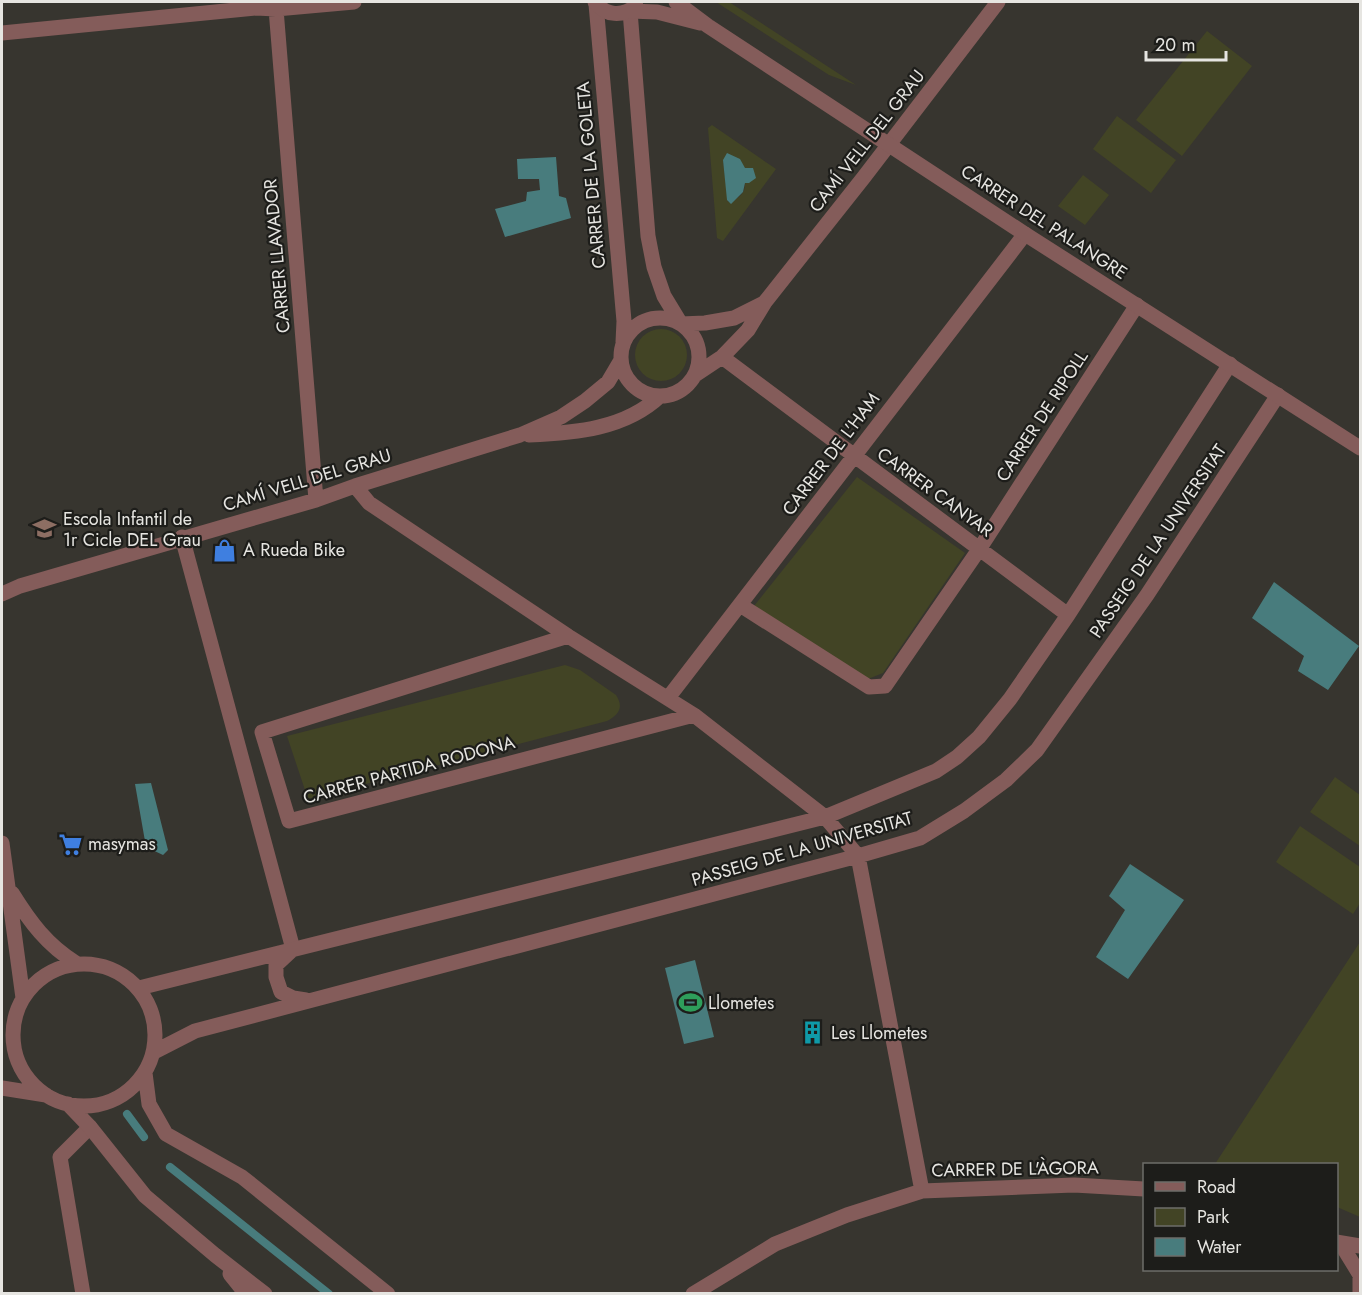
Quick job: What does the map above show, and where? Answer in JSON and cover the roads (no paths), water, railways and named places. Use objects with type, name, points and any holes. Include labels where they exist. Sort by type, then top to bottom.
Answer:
[{"type":"street","points":[[2,33],[256,8],[276,9],[354,2]]},
{"type":"street","name":"CARRER DEL PALANGRE","points":[[676,2],[708,26],[888,145],[1360,448]]},
{"type":"street","name":"CAMÍ VELL DEL GRAU","points":[[695,375],[722,357],[748,330],[765,302],[998,2]]},
{"type":"street","name":"CARRER DEL PALANGRE","points":[[595,3],[601,9],[615,14],[634,6],[708,26]]},
{"type":"street","name":"CARRER DE LA GOLETA","points":[[595,3],[624,321],[623,342]]},
{"type":"street","points":[[634,6],[648,236],[654,267],[664,296],[681,324]]},
{"type":"street","name":"CARRER LLAVADOR","points":[[276,9],[316,500]]},
{"type":"street","name":"CARRER DE L'HAM","points":[[668,698],[1025,234]]},
{"type":"street","name":"CAMÍ VELL DEL GRAU","points":[[681,324],[734,318],[765,302]]},
{"type":"street","name":"CARRER DE RIPOLL","points":[[740,605],[869,687],[885,686],[980,548],[1137,305]]},
{"type":"street","points":[[648,319],[671,319],[681,324],[690,331],[696,341],[699,364],[695,375],[689,383],[670,395],[648,394],[638,389],[623,372],[621,360],[623,342],[629,332],[648,319]]},
{"type":"street","name":"CARRER CANYAR","points":[[722,357],[1068,615]]},
{"type":"street","name":"CAMÍ VELL DEL GRAU","points":[[2,594],[182,537],[316,500],[520,435],[561,417],[585,401],[608,382],[621,360]]},
{"type":"street","name":"PASSEIG DE LA UNIVERSITAT","points":[[139,988],[825,818],[936,771],[957,757],[978,737],[1010,699],[1068,615],[1230,364]]},
{"type":"street","name":"PASSEIG DE LA UNIVERSITAT","points":[[154,1052],[195,1031],[920,838],[964,811],[1006,780],[1037,750],[1147,595],[1278,395]]},
{"type":"street","name":"CAMÍ VELL DEL GRAU","points":[[520,435],[568,433],[598,427],[629,417],[649,407],[660,396]]},
{"type":"street","points":[[355,486],[369,503],[568,636],[694,715],[825,818],[858,856],[922,1191]]},
{"type":"street","points":[[182,537],[293,949]]},
{"type":"street","name":"CARRER PARTIDA RODONA","points":[[568,636],[262,732],[289,822],[694,715]]},
{"type":"street","points":[[2,843],[23,998]]},
{"type":"street","points":[[8,888],[37,929],[57,951],[76,963]]},
{"type":"street","name":"PASSEIG DE LA UNIVERSITAT","points":[[293,949],[276,965],[276,977],[282,992],[293,998],[312,999]]},
{"type":"street","points":[[2,1088],[46,1095],[81,1107],[110,1102],[130,1090],[145,1073],[154,1052],[156,1030],[151,1008],[139,988],[120,972],[99,964],[76,963],[54,969],[36,981],[23,998],[14,1017],[7,1042],[28,1080],[46,1095]]},
{"type":"street","points":[[145,1073],[149,1104],[166,1134],[242,1177],[388,1293]]},
{"type":"street","points":[[68,1104],[90,1127],[146,1196],[215,1255],[265,1293]]},
{"type":"street","points":[[83,1293],[60,1157],[90,1127]]},
{"type":"street","name":"CARRER DE L'ÀGORA","points":[[693,1293],[775,1244],[848,1215],[922,1191],[1074,1185],[1143,1189]]},
{"type":"street","points":[[1339,1243],[1360,1246]]},
{"type":"street","points":[[1339,1243],[1360,1275],[1360,1293]]},
{"type":"street","points":[[215,1255],[246,1293]]},
{"type":"water","points":[[727,153],[740,159],[745,168],[753,168],[756,178],[745,183],[743,192],[731,204],[727,200],[723,160]]},
{"type":"water","points":[[556,157],[559,196],[566,198],[571,218],[505,237],[495,209],[526,201],[527,192],[540,190],[539,179],[518,179],[517,159]]},
{"type":"water","points":[[1274,582],[1359,646],[1328,690],[1298,671],[1304,656],[1252,618]]},
{"type":"water","points":[[151,783],[168,850],[163,855],[146,847],[135,784]]},
{"type":"water","points":[[1130,864],[1184,900],[1128,979],[1096,957],[1125,910],[1109,896]]},
{"type":"water","name":"Llometes","points":[[695,960],[714,1037],[684,1044],[665,968]]},
{"type":"waterway","points":[[127,1114],[144,1137]]},
{"type":"waterway","points":[[170,1167],[329,1294]]},
{"type":"place","name":"Escola Infantil de 1r Cicle DEL Grau","points":[[45,529]]},
{"type":"place","name":"A Rueda Bike","points":[[225,550]]},
{"type":"place","name":"masymas","points":[[70,844]]},
{"type":"place","name":"Llometes","points":[[690,1003]]},
{"type":"place","name":"Les Llometes","points":[[813,1033]]}]
